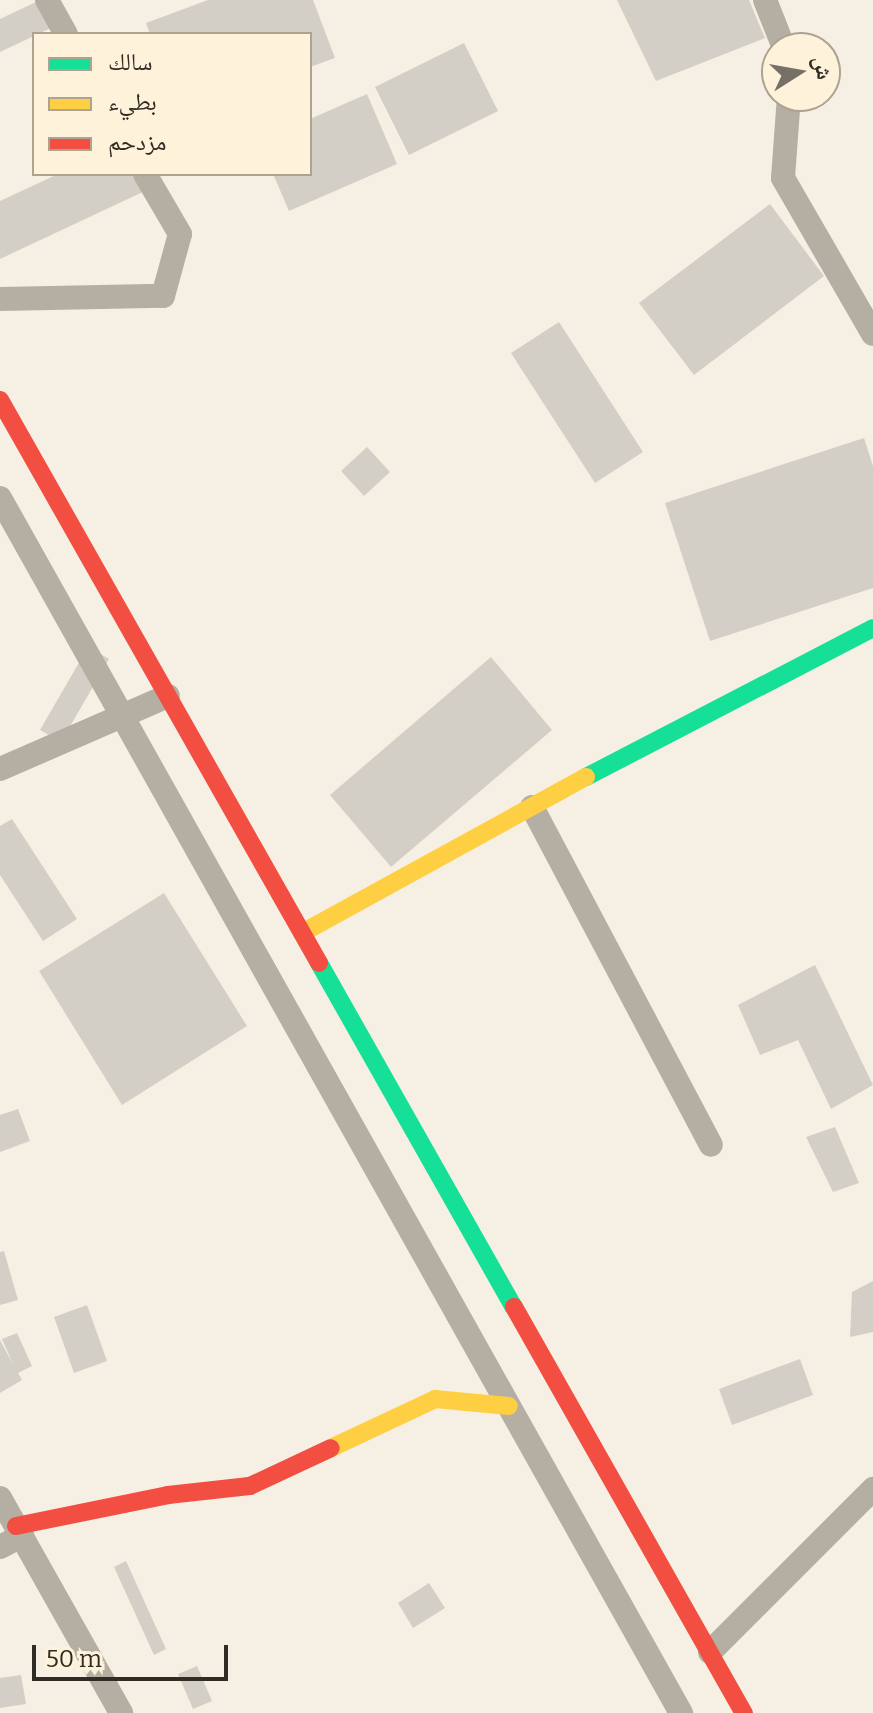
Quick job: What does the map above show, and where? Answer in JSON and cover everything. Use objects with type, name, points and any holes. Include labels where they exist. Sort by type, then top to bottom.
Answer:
[{"type":"street","points":[[47,0],[65,32]]},
{"type":"street","points":[[765,0],[778,32]]},
{"type":"street","points":[[788,112],[783,178],[873,334]]},
{"type":"street","points":[[0,299],[163,296],[180,234],[146,176]]},
{"type":"street","points":[[0,400],[744,1713]]},
{"type":"street","points":[[0,498],[681,1713]]},
{"type":"street","points":[[302,933],[532,807],[873,628]]},
{"type":"street","points":[[0,769],[168,696]]},
{"type":"street","points":[[532,807],[711,1145]]},
{"type":"street","points":[[13,1537],[168,1495],[250,1486],[435,1399],[509,1406]]},
{"type":"street","points":[[710,1652],[873,1489]]},
{"type":"street","points":[[0,1498],[13,1537],[121,1713]]},
{"type":"building","points":[[40,0],[53,27],[42,32],[32,32],[32,37],[0,52],[0,19]]},
{"type":"building","points":[[208,0],[313,0],[335,58],[312,66],[312,32],[149,32],[146,23]]},
{"type":"building","points":[[617,0],[749,0],[762,32],[761,40],[656,81]]},
{"type":"building","points":[[464,43],[498,111],[409,155],[375,87]]},
{"type":"building","points":[[367,94],[397,164],[289,211],[274,176],[312,176],[312,118]]},
{"type":"building","points":[[54,176],[141,176],[147,190],[0,259],[0,201]]},
{"type":"building","points":[[770,204],[824,276],[694,375],[639,303]]},
{"type":"building","points":[[559,322],[643,452],[595,483],[511,353]]},
{"type":"building","points":[[864,438],[873,466],[873,588],[710,641],[665,503]]},
{"type":"building","points":[[367,447],[390,472],[364,496],[341,471]]},
{"type":"building","points":[[88,647],[109,659],[61,742],[40,730]]},
{"type":"building","points":[[491,657],[552,730],[391,867],[330,795]]},
{"type":"building","points":[[12,819],[77,919],[43,941],[0,875],[0,826]]},
{"type":"building","points":[[164,893],[247,1026],[122,1105],[39,971]]},
{"type":"building","points":[[815,965],[873,1085],[831,1109],[798,1040],[760,1055],[738,1005]]},
{"type":"building","points":[[18,1109],[30,1141],[0,1152],[0,1115]]},
{"type":"building","points":[[835,1127],[859,1183],[833,1192],[806,1137]]},
{"type":"building","points":[[4,1251],[18,1300],[0,1305],[0,1252]]},
{"type":"building","points":[[873,1281],[873,1332],[850,1337],[852,1292]]},
{"type":"building","points":[[87,1305],[107,1361],[74,1373],[54,1317]]},
{"type":"building","points":[[17,1333],[32,1366],[18,1373],[22,1380],[0,1393],[0,1340],[13,1364],[2,1339]]},
{"type":"building","points":[[800,1359],[813,1395],[732,1425],[719,1389]]},
{"type":"building","points":[[126,1561],[166,1649],[154,1655],[114,1567]]},
{"type":"building","points":[[429,1583],[445,1608],[413,1628],[398,1603]]},
{"type":"building","points":[[197,1666],[212,1701],[193,1709],[178,1674]]},
{"type":"building","points":[[21,1675],[26,1704],[0,1708],[0,1678]]},
{"type":"traffic: fast","points":[[586,777],[873,628]]},
{"type":"traffic: fast","points":[[319,963],[514,1307]]},
{"type":"traffic: slow","points":[[302,933],[586,777]]},
{"type":"traffic: slow","points":[[331,1448],[435,1399],[509,1406]]},
{"type":"traffic: jam","points":[[0,400],[319,963]]},
{"type":"traffic: jam","points":[[514,1307],[744,1713]]},
{"type":"traffic: jam","points":[[16,1526],[168,1495],[250,1486],[331,1448]]}]
